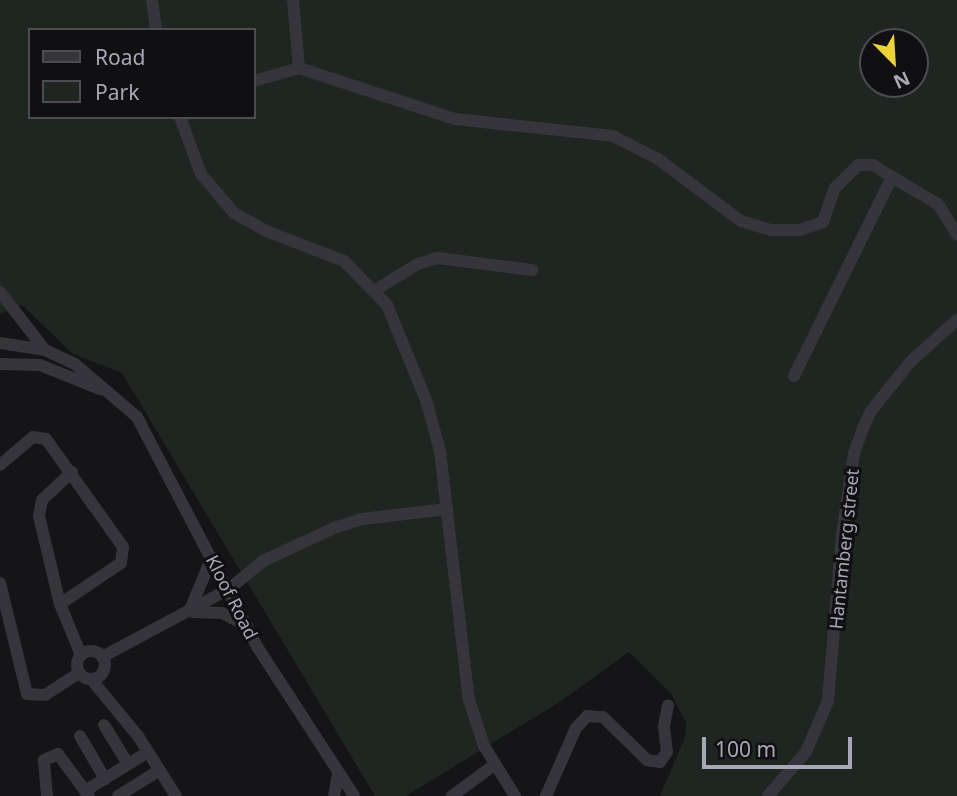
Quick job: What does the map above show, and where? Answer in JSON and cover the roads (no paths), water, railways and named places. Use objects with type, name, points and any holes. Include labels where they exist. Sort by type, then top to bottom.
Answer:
[{"type":"street","points":[[152,0],[156,28]]},
{"type":"street","points":[[293,0],[299,68]]},
{"type":"street","points":[[256,80],[299,68],[455,119],[596,132],[627,141],[741,221],[771,230],[800,230],[823,222],[835,188],[858,165],[873,165],[938,204],[957,235]]},
{"type":"street","points":[[181,119],[201,174],[234,213],[344,261],[377,289],[393,318],[426,400],[440,451],[469,700],[494,765],[515,796]]},
{"type":"street","points":[[794,376],[892,177]]},
{"type":"street","points":[[377,289],[418,264],[438,258],[532,270]]},
{"type":"street","points":[[0,292],[45,350]]},
{"type":"street","name":"Hantamberg street","points":[[768,796],[806,752],[821,727],[828,701],[844,523],[854,453],[863,428],[871,411],[911,361],[957,320]]},
{"type":"street","points":[[0,343],[45,350]]},
{"type":"street","name":"Kloof Road","points":[[45,350],[84,369],[137,417],[285,694],[354,796]]},
{"type":"street","points":[[0,364],[62,371],[116,396]]},
{"type":"street","points":[[0,466],[19,446],[40,437],[72,472],[118,537],[125,555],[115,568],[60,604]]},
{"type":"street","points":[[72,472],[40,507],[60,604],[81,655],[79,673]]},
{"type":"street","points":[[102,657],[229,589],[263,561],[334,528],[362,519],[447,509]]},
{"type":"street","points":[[188,613],[212,557]]},
{"type":"street","points":[[0,583],[27,694],[45,695],[79,673]]},
{"type":"street","points":[[188,613],[222,612],[248,627]]},
{"type":"street","points":[[81,655],[90,651],[102,657]]},
{"type":"street","points":[[91,679],[103,671],[102,657]]},
{"type":"street","points":[[79,673],[91,679],[148,751],[170,794]]},
{"type":"street","points":[[546,796],[576,728],[587,716],[603,717],[647,760],[660,762],[667,752],[664,726],[668,705]]},
{"type":"street","points":[[104,725],[128,764]]},
{"type":"street","points":[[80,737],[105,779]]},
{"type":"street","points":[[47,796],[43,765],[53,755],[63,757],[87,793],[148,751]]},
{"type":"street","points":[[452,796],[494,765]]},
{"type":"street","points":[[118,796],[160,770]]},
{"type":"street","points":[[334,796],[338,773]]}]
